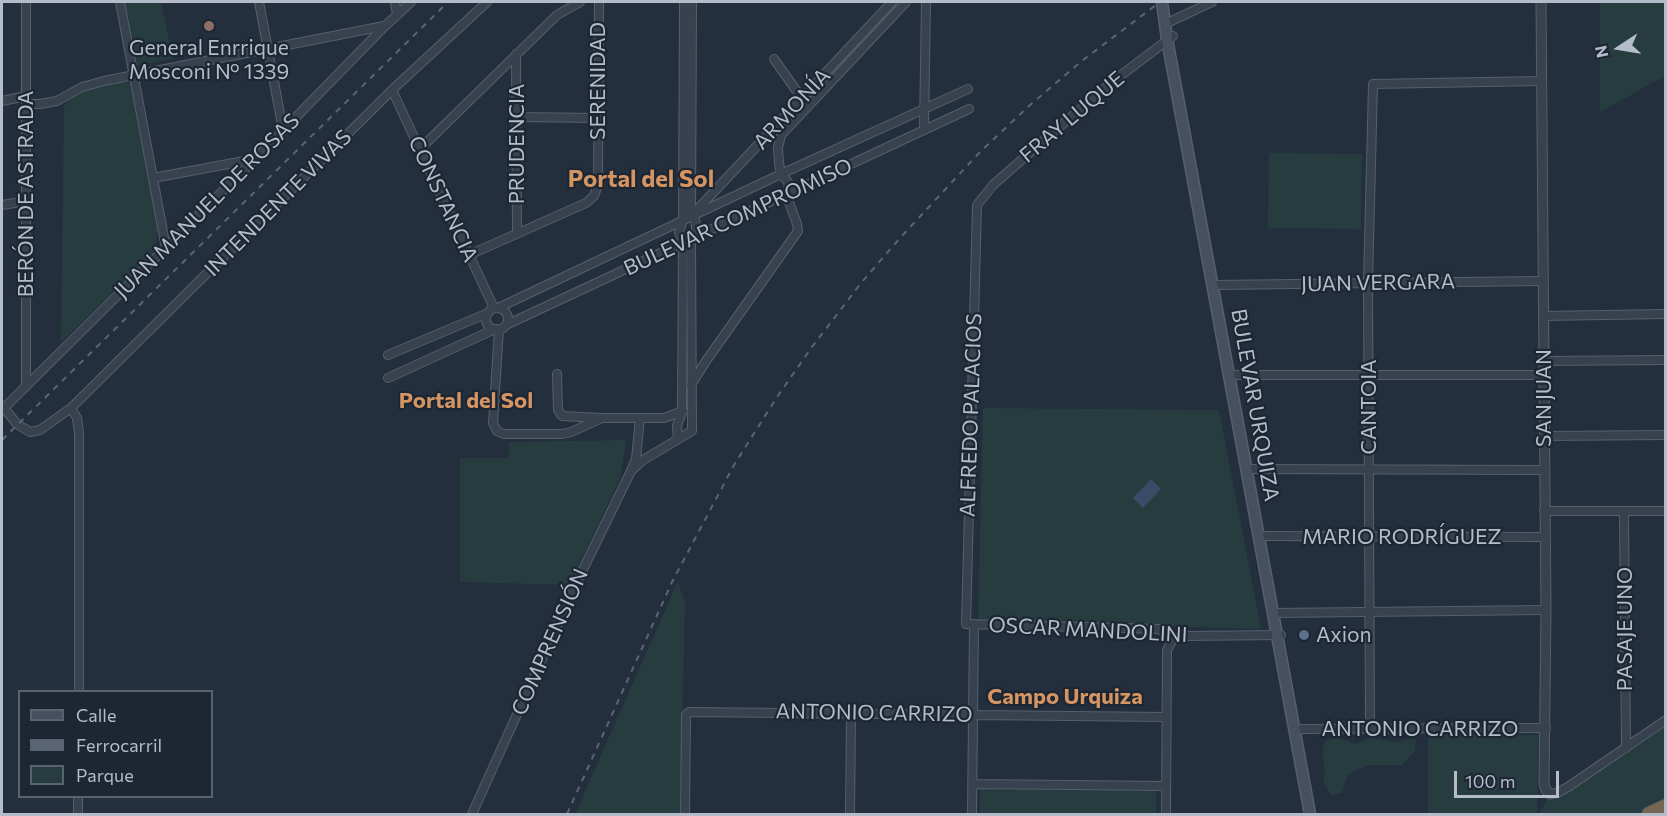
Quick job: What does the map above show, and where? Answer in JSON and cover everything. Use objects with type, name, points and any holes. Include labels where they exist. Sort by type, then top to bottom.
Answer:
[{"type":"highway","points":[[1649,814],[1665,807]]},
{"type":"main road","name":"BULEVAR URQUIZA","points":[[1162,2],[1168,22]]},
{"type":"main road","name":"BULEVAR URQUIZA","points":[[1168,2],[1170,37],[1312,814]]},
{"type":"street","name":"BERÓN DE ASTRADA","points":[[26,2],[26,387]]},
{"type":"street","points":[[120,2],[166,248]]},
{"type":"street","points":[[259,2],[284,130]]},
{"type":"street","points":[[395,2],[397,15]]},
{"type":"street","name":"JUAN MANUEL DE ROSAS","points":[[3,409],[411,2]]},
{"type":"street","name":"INTENDENTE VIVAS","points":[[71,408],[392,90],[487,2]]},
{"type":"street","points":[[420,149],[557,15],[580,2]]},
{"type":"street","name":"SERENIDAD","points":[[517,234],[586,203],[594,196],[598,185],[599,2]]},
{"type":"street","points":[[684,2],[683,220],[679,232],[683,242],[682,412],[677,426],[678,439],[692,431],[691,238],[696,231],[695,220],[691,216],[692,2]]},
{"type":"street","name":"ARMONÍA","points":[[691,216],[892,2]]},
{"type":"street","name":"ARMONÍA","points":[[780,174],[778,148],[781,135],[906,2]]},
{"type":"street","points":[[924,130],[926,2]]},
{"type":"street","points":[[1168,22],[1212,2]]},
{"type":"street","name":"SAN JUAN","points":[[1541,2],[1546,610],[1544,784],[1550,794]]},
{"type":"street","points":[[2,101],[57,101],[82,87],[104,81],[385,26]]},
{"type":"street","name":"FRAY LUQUE","points":[[977,205],[993,186],[1050,135],[1112,82],[1170,37]]},
{"type":"street","name":"PRUDENCIA","points":[[516,54],[517,234]]},
{"type":"street","points":[[774,59],[807,107]]},
{"type":"street","name":"CANTOIA","points":[[1370,729],[1368,284],[1373,84],[1542,81]]},
{"type":"street","name":"BULEVAR COMPROMISO","points":[[388,355],[494,310],[780,174],[968,89]]},
{"type":"street","name":"CONSTANCIA","points":[[392,90],[494,310]]},
{"type":"street","name":"BULEVAR COMPROMISO","points":[[506,325],[969,109]]},
{"type":"street","points":[[516,117],[598,118]]},
{"type":"street","points":[[153,178],[255,159]]},
{"type":"street","points":[[691,386],[705,361],[798,231],[786,194],[789,188],[788,182],[780,174]]},
{"type":"street","points":[[2,205],[27,201]]},
{"type":"street","name":"ALFREDO PALACIOS","points":[[972,814],[973,714],[970,624],[977,205]]},
{"type":"street","points":[[469,255],[517,234]]},
{"type":"street","name":"JUAN VERGARA","points":[[1216,285],[1543,281]]},
{"type":"street","points":[[388,378],[506,325],[508,318],[505,311],[494,310],[487,316],[488,323],[497,329]]},
{"type":"street","points":[[1543,316],[1665,315]]},
{"type":"street","points":[[497,329],[493,423],[496,431],[504,434],[563,434],[602,418]]},
{"type":"street","points":[[1544,361],[1665,360]]},
{"type":"street","points":[[557,374],[558,410],[562,416],[664,418],[682,412],[691,404]]},
{"type":"street","points":[[1232,375],[1544,375]]},
{"type":"street","points":[[3,409],[17,424],[30,432],[40,430],[71,408],[77,418],[80,433],[79,690]]},
{"type":"street","name":"COMPRENSIÓN","points":[[472,814],[574,588],[631,471],[636,459],[639,418]]},
{"type":"street","points":[[1544,436],[1665,435]]},
{"type":"street","name":"COMPRENSIÓN","points":[[631,471],[643,460],[678,439]]},
{"type":"street","points":[[1249,470],[1544,470]]},
{"type":"street","points":[[1544,511],[1665,511]]},
{"type":"street","name":"PASAJE UNO","points":[[1624,511],[1626,748]]},
{"type":"street","name":"MARIO RODRÍGUEZ","points":[[1262,536],[1545,537]]},
{"type":"street","points":[[1275,613],[1546,610]]},
{"type":"street","name":"OSCAR MANDOLINI","points":[[970,624],[1159,629],[1173,639],[1185,636],[1280,635]]},
{"type":"street","points":[[1166,814],[1167,650],[1173,639]]},
{"type":"street","name":"ANTONIO CARRIZO","points":[[685,814],[686,716],[689,712],[1166,717]]},
{"type":"street","points":[[850,814],[851,712]]},
{"type":"street","points":[[1550,794],[1568,787],[1665,720]]},
{"type":"street","name":"ANTONIO CARRIZO","points":[[1297,729],[1545,728]]},
{"type":"street","points":[[972,784],[1166,786]]},
{"type":"street","points":[[78,798],[78,814]]},
{"type":"green space","points":[[125,2],[161,2],[173,59],[137,66]]},
{"type":"green space","points":[[1600,2],[1666,2],[1665,76],[1600,112]]},
{"type":"green space","points":[[121,82],[129,83],[133,98],[158,230],[155,246],[152,255],[61,342],[64,106],[74,95],[87,89]]},
{"type":"green space","points":[[1269,153],[1362,154],[1361,229],[1268,228]]},
{"type":"green space","points":[[983,408],[1219,410],[1261,629],[978,621]]},
{"type":"green space","points":[[626,440],[620,479],[569,585],[460,582],[460,458],[509,458],[509,442]]},
{"type":"green space","points":[[678,581],[685,603],[680,814],[575,814]]},
{"type":"green space","points":[[1665,720],[1665,814],[1539,814],[1550,794],[1557,793]]},
{"type":"green space","points":[[1428,735],[1539,735],[1537,814],[1428,814]]},
{"type":"green space","points":[[1336,737],[1356,744],[1371,738],[1393,742],[1416,738],[1415,751],[1402,765],[1369,765],[1354,771],[1347,776],[1342,793],[1331,795],[1324,783],[1325,768],[1322,754],[1325,741]]},
{"type":"green space","points":[[980,789],[1156,790],[1156,814],[980,814]]},
{"type":"water","points":[[1151,479],[1161,489],[1143,508],[1133,498]]},
{"type":"railway","points":[[2,440],[448,2]]},
{"type":"railway","points":[[567,814],[672,582],[734,465],[812,347],[861,283],[980,152],[1083,60],[1160,2]]},
{"type":"place","name":"General Enrrique Mosconi Nº 1339","points":[[209,26]]},
{"type":"place","name":"Axion","points":[[1304,635]]},
{"type":"district","name":"Portal del Sol","points":[[641,179]]},
{"type":"district","name":"Portal del Sol","points":[[466,401]]},
{"type":"district","name":"Campo Urquiza","points":[[1065,697]]}]
